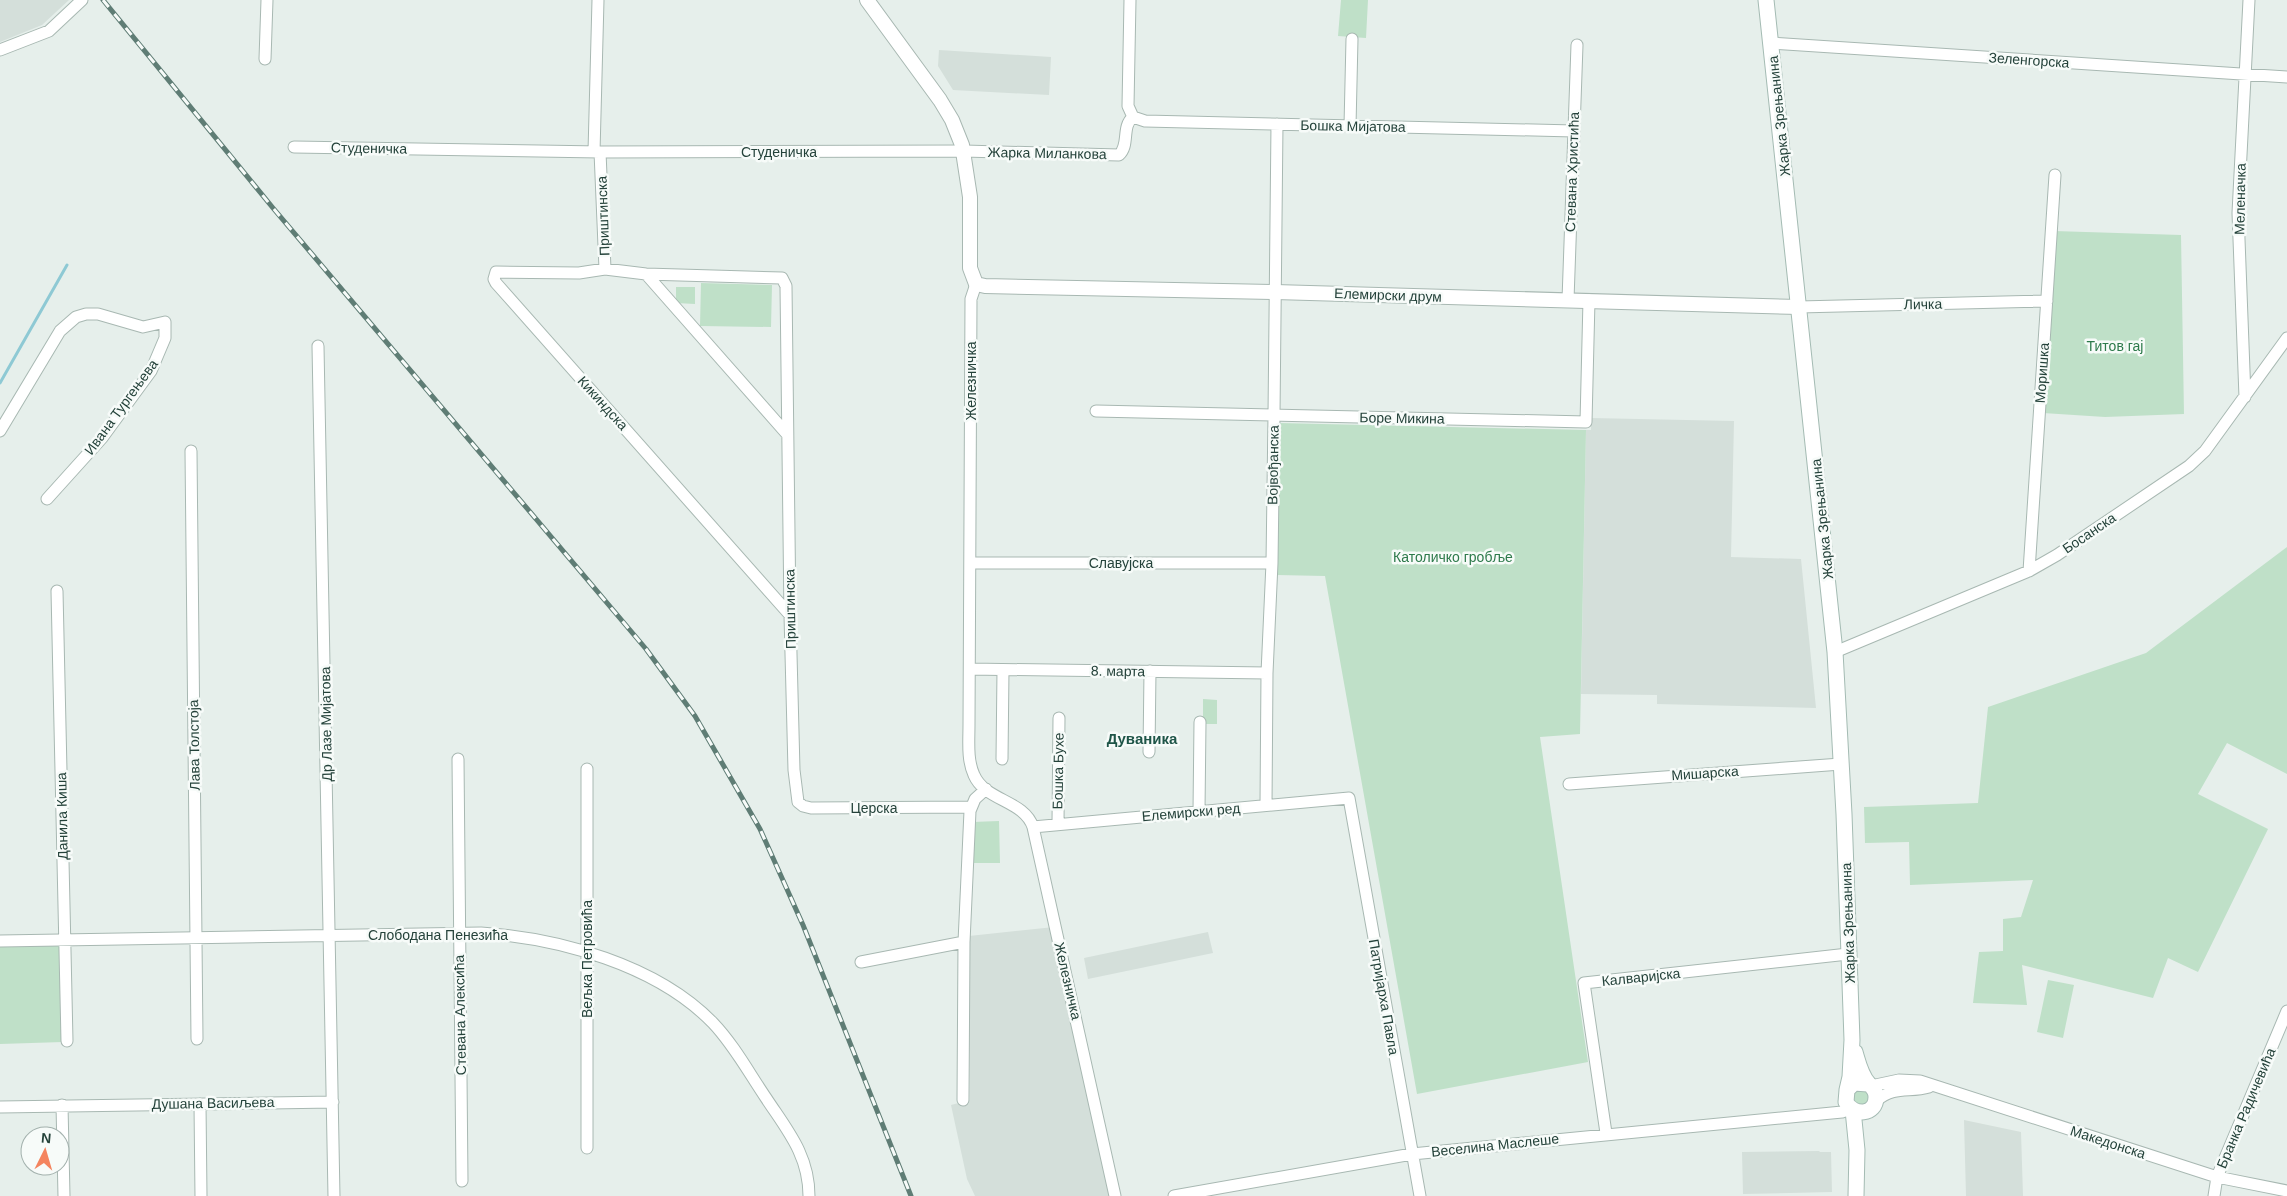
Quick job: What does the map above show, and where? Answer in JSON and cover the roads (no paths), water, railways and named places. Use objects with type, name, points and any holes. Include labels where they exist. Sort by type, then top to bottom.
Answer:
[{"type":"main road","name":"Жарка Зрењанина","points":[[1766,0],[1835,652],[1852,1040],[1849,1102],[1857,1150],[1856,1196]]},
{"type":"main road","name":"Жарка Зрењанина","points":[[1852,1040],[1863,1076],[1876,1093],[1874,1104],[1857,1150]]},
{"type":"main road","points":[[1870,1085],[1854,1083],[1849,1102],[1861,1112],[1874,1104]]},
{"type":"street","points":[[0,50],[49,31],[82,0]]},
{"type":"street","points":[[265,60],[267,0]]},
{"type":"street","points":[[597,152],[598,0]]},
{"type":"street","name":"Железничка","points":[[867,0],[940,100],[952,120],[964,151],[970,196],[970,268],[976,284],[971,299],[970,760],[978,783],[1023,812],[1031,820],[1115,1196]]},
{"type":"street","points":[[1130,0],[1128,106],[1133,117]]},
{"type":"street","name":"Меленачка","points":[[2245,397],[2238,213],[2249,0]]},
{"type":"street","points":[[1350,126],[1352,39]]},
{"type":"street","name":"Зеленгорска","points":[[1771,43],[2287,77]]},
{"type":"street","name":"Стевана Христића","points":[[1568,300],[1576,45]]},
{"type":"street","name":"Жарка Миланкова","points":[[964,151],[1119,154],[1124,149],[1127,123],[1133,117]]},
{"type":"street","name":"Бошка Мијатова","points":[[1133,117],[1145,121],[1574,132]]},
{"type":"street","name":"Војвођанска","points":[[1266,805],[1267,673],[1272,563],[1277,124]]},
{"type":"street","name":"Студеничка","points":[[294,147],[597,152],[964,151]]},
{"type":"street","name":"Приштинска","points":[[597,152],[605,269],[646,274],[782,278],[786,286],[790,615],[795,783]]},
{"type":"street","name":"Моришка","points":[[2029,570],[2055,175]]},
{"type":"street","name":"Кикиндска","points":[[605,269],[579,273],[498,271],[494,274],[494,279],[790,615]]},
{"type":"street","points":[[646,274],[787,434]]},
{"type":"street","name":"Елемирски друм","points":[[976,284],[995,288],[1275,292],[1799,307]]},
{"type":"street","name":"Боре Микина","points":[[1096,411],[1586,422],[1589,300]]},
{"type":"street","name":"Личка","points":[[1799,307],[2047,301]]},
{"type":"street","name":"Ивана Тургењева","points":[[0,430],[60,331],[76,317],[86,314],[98,314],[143,327],[165,322],[165,338],[151,371],[102,438],[46,499]]},
{"type":"street","name":"Босанска","points":[[1835,652],[2029,570],[2057,555],[2188,466],[2205,451],[2287,338]]},
{"type":"street","name":"Др Лазе Мијатова","points":[[318,346],[333,1102]]},
{"type":"street","name":"Лава Толстоја","points":[[191,451],[197,1039]]},
{"type":"street","name":"Славујска","points":[[970,562],[1272,563]]},
{"type":"street","name":"Данила Киша","points":[[57,591],[67,1040]]},
{"type":"street","name":"8. марта","points":[[970,669],[1267,673]]},
{"type":"street","points":[[1002,759],[1003,670]]},
{"type":"street","points":[[1149,752],[1150,671]]},
{"type":"street","name":"Бошка Бухе","points":[[1058,824],[1059,718]]},
{"type":"street","points":[[1199,811],[1200,722]]},
{"type":"street","name":"Стевана Алексића","points":[[458,759],[462,1181]]},
{"type":"street","name":"Мишарска","points":[[1569,784],[1841,764]]},
{"type":"street","name":"Вељка Петровића","points":[[586,1148],[587,769]]},
{"type":"street","name":"Церска","points":[[795,783],[798,802],[803,806],[811,808],[971,807]]},
{"type":"street","points":[[963,1100],[964,942],[971,807],[986,789]]},
{"type":"street","name":"Елемирски ред","points":[[1033,827],[1348,798]]},
{"type":"street","name":"Патријарха Павла","points":[[1348,798],[1420,1196]]},
{"type":"street","name":"Слободана Пенезића","points":[[0,941],[196,936],[330,936],[460,933],[517,936],[557,944],[586,953],[632,970],[666,986],[703,1013],[721,1032],[801,1153],[808,1173],[809,1196]]},
{"type":"street","points":[[861,962],[964,942]]},
{"type":"street","name":"Калваријска","points":[[1606,1134],[1584,983],[1848,954]]},
{"type":"street","name":"Бранка Радичевића","points":[[2214,1196],[2217,1177],[2287,1010]]},
{"type":"street","name":"Македонска","points":[[1870,1085],[1907,1079],[1920,1081],[2217,1177],[2287,1192]]},
{"type":"street","name":"Македонска","points":[[1874,1104],[1885,1094],[1898,1090],[1931,1086]]},
{"type":"street","points":[[333,1102],[334,1196]]},
{"type":"street","name":"Душана Васиљева","points":[[0,1107],[333,1102]]},
{"type":"street","name":"Веселина Маслеше","points":[[1174,1196],[1412,1154],[1818,1113],[1849,1102]]},
{"type":"street","points":[[200,1104],[201,1196]]},
{"type":"street","points":[[62,1105],[64,1196]]},
{"type":"waterway","points":[[0,383],[67,265]]},
{"type":"railway","points":[[103,0],[273,208],[646,649],[695,716],[760,829],[803,925],[911,1196]]},
{"type":"district","name":"Дуваника","points":[[1142,739]]},
{"type":"park label","name":"Титов гај","points":[[2115,346]]},
{"type":"park label","name":"Католичко гробље","points":[[1453,557]]}]
